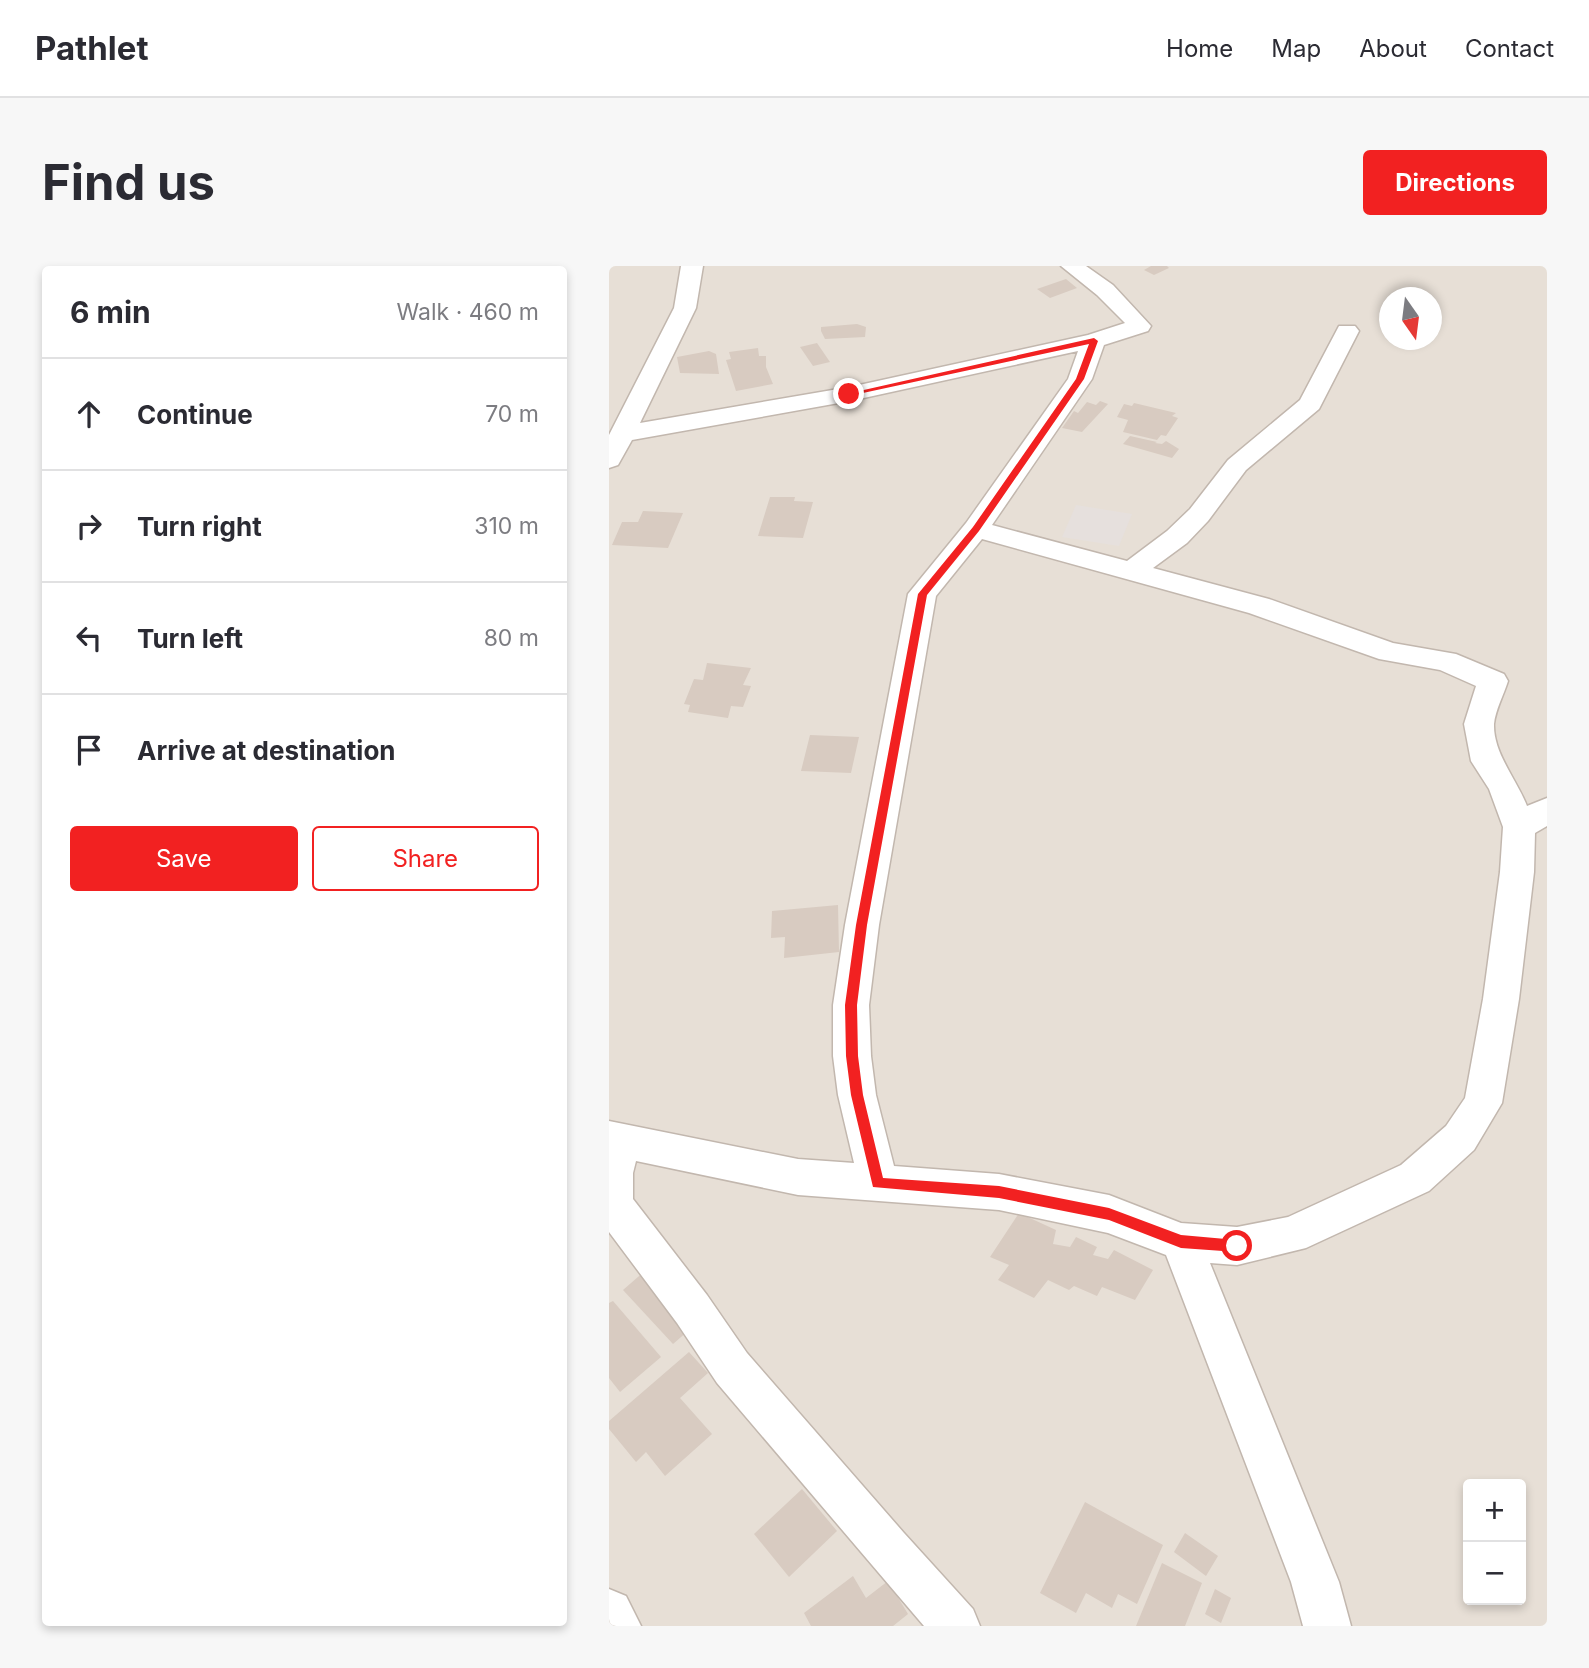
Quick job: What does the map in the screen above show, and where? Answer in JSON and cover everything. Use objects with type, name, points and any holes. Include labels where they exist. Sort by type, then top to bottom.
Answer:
[{"type":"street","points":[[609,460],[685,308],[692,266]]},
{"type":"street","points":[[622,434],[849,394],[1094,341],[1140,326],[1105,290],[1072,266]]},
{"type":"street","points":[[1130,572],[1177,537],[1199,515],[1237,465],[1310,404],[1347,331]]},
{"type":"street","points":[[878,1183],[857,1095],[852,1056],[851,1005],[862,925],[922,594],[976,529],[1080,379],[1094,341]]},
{"type":"street","points":[[957,1626],[887,1550],[732,1368],[692,1309],[613,1205],[616,1138],[798,1177],[999,1192],[1109,1214],[1181,1242],[1237,1246],[1292,1235],[1415,1178],[1460,1138],[1483,1103],[1501,999],[1517,872],[1533,818],[1504,787],[1487,761],[1479,724],[1493,681],[1446,661],[1389,652],[1259,606],[976,529]]},
{"type":"street","points":[[1181,1242],[1315,1582],[1327,1626]]},
{"type":"street","points":[[609,1613],[617,1626]]},
{"type":"shaded area","points":[[609,266],[1547,266],[1547,1626],[609,1626]]},
{"type":"shaded area","points":[[1076,505],[1132,514],[1119,546],[1062,537]]},
{"type":"building","points":[[1151,266],[1169,268],[1154,275],[1144,270]]},
{"type":"building","points":[[1066,279],[1077,288],[1050,298],[1037,289]]},
{"type":"building","points":[[857,324],[866,327],[865,337],[825,339],[821,331],[821,327]]},
{"type":"building","points":[[817,343],[830,362],[813,366],[800,347]]},
{"type":"building","points":[[758,348],[759,356],[766,356],[766,367],[773,384],[736,391],[726,360],[731,359],[729,352]]},
{"type":"building","points":[[709,351],[716,354],[719,374],[680,373],[677,357]]},
{"type":"building","points":[[1100,401],[1108,404],[1082,432],[1062,428],[1074,411],[1078,413],[1087,402],[1096,405]]},
{"type":"building","points":[[1134,403],[1176,413],[1172,416],[1178,418],[1166,436],[1161,435],[1157,440],[1123,432],[1128,420],[1117,417],[1124,404],[1132,406]]},
{"type":"building","points":[[1130,436],[1162,444],[1166,441],[1179,449],[1172,458],[1123,444]]},
{"type":"building","points":[[770,497],[795,497],[794,501],[813,502],[803,538],[758,536]]},
{"type":"building","points":[[643,511],[683,513],[668,548],[612,545],[622,522],[638,522]]},
{"type":"building","points":[[707,663],[751,668],[743,685],[751,686],[743,707],[731,706],[728,718],[688,712],[690,705],[684,704],[694,679],[703,680]]},
{"type":"building","points":[[810,735],[859,737],[851,773],[801,771]]},
{"type":"building","points":[[838,905],[839,952],[784,958],[785,937],[771,938],[772,911]]},
{"type":"building","points":[[1019,1213],[1056,1230],[1053,1244],[1070,1247],[1076,1237],[1097,1247],[1093,1255],[1108,1259],[1114,1250],[1153,1270],[1135,1300],[1102,1287],[1097,1296],[1074,1286],[1069,1290],[1048,1280],[1034,1298],[998,1280],[1009,1265],[990,1257]]},
{"type":"building","points":[[646,1270],[696,1324],[673,1344],[623,1290]]},
{"type":"building","points":[[613,1301],[661,1357],[620,1392],[609,1378],[609,1303]]},
{"type":"building","points":[[689,1352],[708,1373],[680,1398],[712,1434],[665,1476],[646,1452],[636,1462],[609,1429],[609,1421]]},
{"type":"building","points":[[802,1489],[837,1531],[789,1577],[754,1534]]},
{"type":"building","points":[[1085,1502],[1163,1545],[1137,1604],[1118,1594],[1112,1608],[1086,1593],[1076,1613],[1040,1593]]},
{"type":"building","points":[[1185,1533],[1218,1556],[1206,1576],[1174,1552]]},
{"type":"building","points":[[1162,1563],[1202,1583],[1185,1626],[1136,1626]]},
{"type":"building","points":[[853,1576],[866,1598],[888,1581],[908,1614],[893,1626],[811,1626],[804,1613]]},
{"type":"building","points":[[1215,1589],[1231,1598],[1221,1623],[1205,1614]]},
{"type":"route","points":[[849,394],[1094,341],[1080,379],[976,529],[922,594],[862,925],[851,1005],[852,1056],[857,1095],[878,1183],[999,1192],[1109,1214],[1181,1242],[1237,1246]]}]
